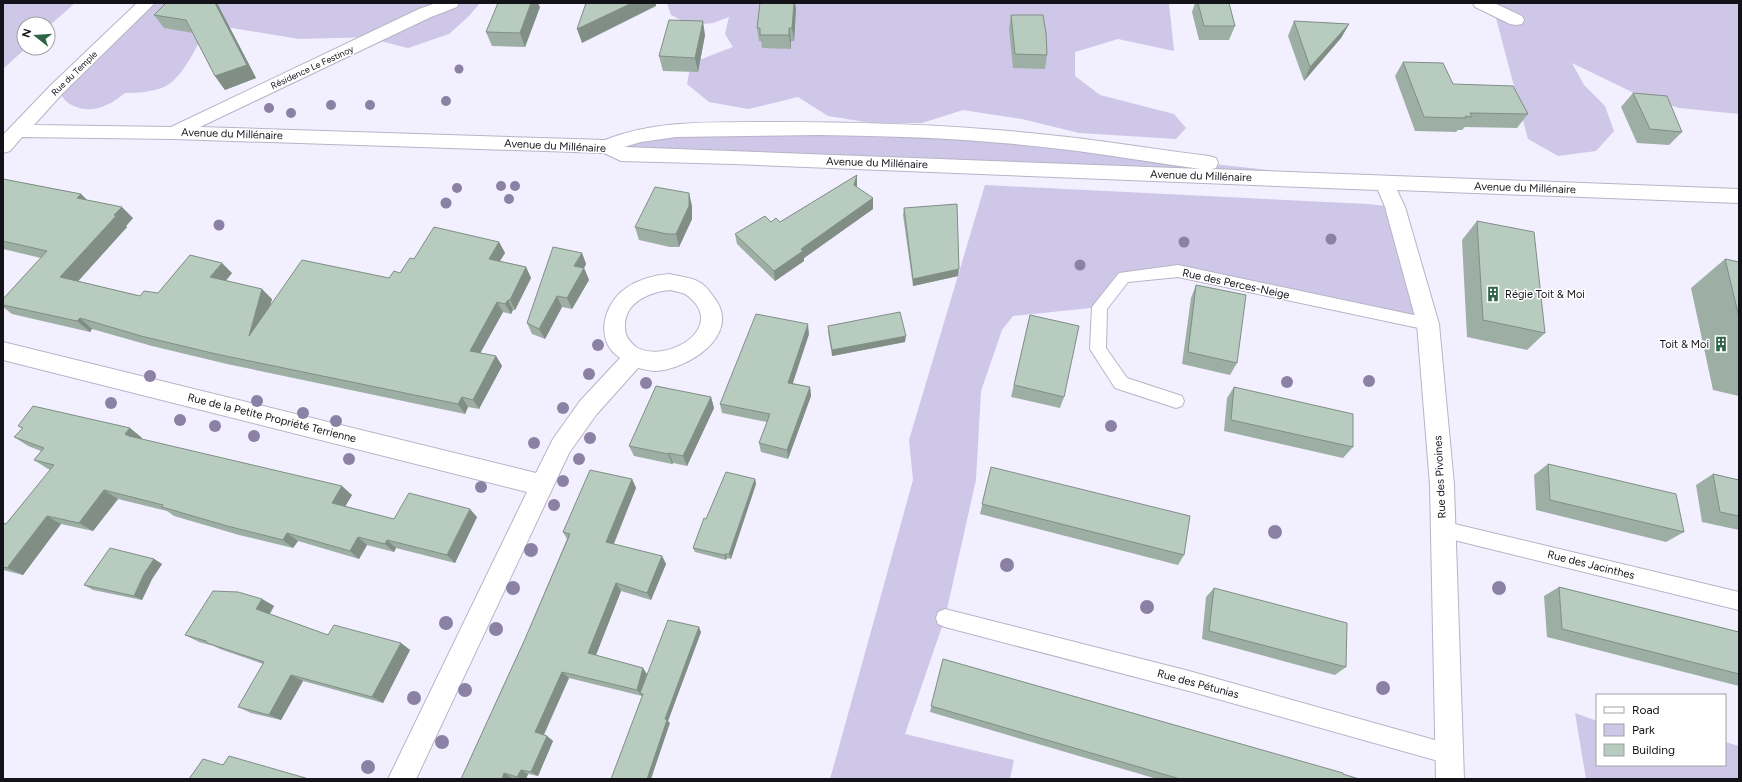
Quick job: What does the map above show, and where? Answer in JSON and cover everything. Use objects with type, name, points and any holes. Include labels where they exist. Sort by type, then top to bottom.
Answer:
[{"type":"street","name":"Rue du Temple","points":[[3,146],[56,89],[148,3]]},
{"type":"street","name":"Résidence Le Festinoy","points":[[174,133],[425,13],[451,3]]},
{"type":"street","points":[[1481,3],[1516,20]]},
{"type":"street","points":[[607,147],[626,138],[670,131],[800,128],[927,132],[1038,140],[1186,160],[1384,183]]},
{"type":"street","name":"Avenue du Millénaire","points":[[18,131],[174,133],[607,147],[621,154],[749,157],[1739,196]]},
{"type":"street","name":"Rue des Pivoines","points":[[1384,183],[1395,207],[1428,324],[1442,485],[1450,779]]},
{"type":"street","points":[[670,282],[692,288],[707,302],[710,308],[712,322],[707,333],[698,346],[678,358],[661,361],[651,361],[635,357],[626,352],[619,344],[614,332],[614,319],[620,306],[628,297],[641,288],[653,284],[670,282]]},
{"type":"street","name":"Rue de la Petite Propriété Terrienne","points":[[3,351],[542,485]]},
{"type":"street","points":[[402,779],[561,446],[588,408],[635,357]]},
{"type":"lane","name":"Rue des Perces-Neige","points":[[1176,401],[1121,383],[1098,349],[1100,307],[1124,277],[1178,271],[1342,308],[1428,324]]},
{"type":"lane","name":"Rue des Jacinthes","points":[[1442,529],[1739,601]]},
{"type":"lane","name":"Rue des Pétunias","points":[[946,618],[1189,681],[1449,754]]},
{"type":"green space","points":[[3,3],[75,3],[56,20],[56,16],[16,16],[16,56],[17,56],[3,69]]},
{"type":"green space","points":[[150,3],[480,3],[469,16],[449,34],[408,48],[380,41],[375,37],[299,39],[208,24],[184,68],[171,83],[164,87],[145,92],[125,93],[105,106],[98,108],[83,109],[68,103],[57,89]]},
{"type":"green space","points":[[667,3],[1169,3],[1174,51],[1118,39],[1075,52],[1075,76],[1100,95],[1174,114],[1186,128],[1176,139],[1079,133],[1022,119],[963,110],[922,123],[871,123],[828,116],[798,97],[748,109],[709,102],[687,84],[691,63],[733,47],[725,34],[729,17],[713,23],[691,25],[671,15]]},
{"type":"green space","points":[[1492,3],[1739,3],[1739,114],[1679,108],[1634,93],[1572,63],[1584,85],[1605,106],[1614,131],[1596,151],[1558,156],[1528,139]]},
{"type":"green space","points":[[927,132],[1384,183],[621,154],[626,138]]},
{"type":"green space","points":[[985,185],[1368,204],[1395,207],[1428,324],[1178,271],[1124,277],[1100,307],[1013,316],[1002,330],[981,391],[976,480],[945,618],[905,734],[1014,760],[1010,779],[830,779],[913,480],[909,440]]},
{"type":"green space","points":[[1575,713],[1596,721],[1596,766],[1726,766],[1726,742],[1739,746],[1739,779],[1586,779]]},
{"type":"building","points":[[166,3],[215,3],[247,65],[215,76],[186,20],[154,15]]},
{"type":"building","points":[[498,3],[531,3],[520,33],[486,32]]},
{"type":"building","points":[[586,3],[632,3],[577,29]]},
{"type":"building","points":[[760,3],[794,3],[792,28],[789,28],[789,35],[760,35],[760,28],[757,28]]},
{"type":"building","points":[[1198,3],[1229,3],[1235,26],[1204,26]]},
{"type":"building","points":[[1011,15],[1043,15],[1047,55],[1015,54]]},
{"type":"building","points":[[669,20],[703,21],[695,58],[659,56]]},
{"type":"building","points":[[1294,21],[1349,24],[1310,67]]},
{"type":"building","points":[[1403,62],[1443,63],[1453,84],[1513,86],[1528,114],[1470,113],[1472,117],[1465,116],[1466,118],[1424,117]]},
{"type":"building","points":[[1633,93],[1667,96],[1682,132],[1650,129]]},
{"type":"building","points":[[857,175],[854,185],[873,198],[801,249],[803,251],[774,271],[735,234],[765,216],[771,222],[776,218],[780,222]]},
{"type":"building","points":[[3,179],[81,194],[77,198],[122,207],[114,215],[116,216],[60,277],[140,296],[144,291],[158,293],[190,255],[222,263],[210,277],[262,289],[249,336],[302,260],[389,278],[394,271],[400,273],[410,258],[414,259],[434,227],[499,242],[489,259],[526,267],[510,300],[508,300],[505,304],[497,302],[470,351],[496,356],[473,400],[462,397],[458,404],[216,354],[141,336],[80,318],[77,321],[3,305],[3,299],[47,251],[3,241]]},
{"type":"building","points":[[655,187],[689,193],[689,206],[676,234],[667,234],[635,227]]},
{"type":"building","points":[[957,204],[959,269],[913,279],[904,208]]},
{"type":"building","points":[[1477,221],[1534,232],[1545,333],[1483,320]]},
{"type":"building","points":[[553,247],[582,253],[574,266],[584,268],[567,298],[557,296],[539,329],[527,323]]},
{"type":"building","points":[[1725,259],[1739,262],[1739,317]]},
{"type":"building","points":[[1196,285],[1246,295],[1237,363],[1188,352]]},
{"type":"building","points":[[900,312],[906,336],[832,350],[828,326]]},
{"type":"building","points":[[756,314],[808,324],[788,383],[810,387],[787,450],[759,443],[770,414],[720,404]]},
{"type":"building","points":[[1030,315],[1079,326],[1064,397],[1014,385]]},
{"type":"building","points":[[656,386],[711,397],[683,456],[629,446]]},
{"type":"building","points":[[1234,387],[1353,414],[1353,447],[1231,420]]},
{"type":"building","points":[[33,406],[130,428],[125,434],[129,436],[342,486],[332,503],[394,519],[409,493],[470,509],[447,555],[387,540],[385,544],[358,537],[350,551],[287,533],[283,540],[227,526],[162,507],[163,505],[104,490],[79,523],[47,516],[7,568],[3,567],[3,523],[6,524],[54,465],[34,460],[44,448],[14,437],[23,428],[18,426]]},
{"type":"building","points":[[1548,464],[1676,494],[1684,532],[1550,500]]},
{"type":"building","points":[[991,467],[1190,516],[1184,555],[982,504]]},
{"type":"building","points":[[590,470],[632,479],[606,542],[662,556],[647,593],[616,583],[588,653],[643,668],[637,690],[562,672],[535,732],[547,736],[531,772],[521,770],[517,777],[504,773],[502,779],[461,779],[525,639],[570,534],[563,532]]},
{"type":"building","points":[[726,472],[755,479],[729,554],[724,555],[693,548],[704,518],[706,519]]},
{"type":"building","points":[[1713,474],[1739,480],[1739,516],[1720,512]]},
{"type":"building","points":[[110,548],[154,559],[144,574],[134,596],[84,585]]},
{"type":"building","points":[[1559,587],[1739,632],[1739,674],[1562,629]]},
{"type":"building","points":[[1214,588],[1347,623],[1346,667],[1209,631]]},
{"type":"building","points":[[213,591],[238,592],[262,599],[256,609],[328,635],[334,625],[401,643],[372,697],[291,675],[269,715],[238,707],[264,662],[185,635]]},
{"type":"building","points":[[668,620],[699,627],[665,719],[667,720],[647,779],[611,779],[643,694],[640,693]]},
{"type":"building","points":[[943,659],[1343,773],[1359,779],[1180,779],[931,706]]},
{"type":"building","points":[[229,756],[309,779],[189,779],[203,759],[223,765]]},
{"type":"place","name":"Régie Toit & Moi","points":[[1493,294]]},
{"type":"place","name":"Toit & Moi","points":[[1721,344]]}]
